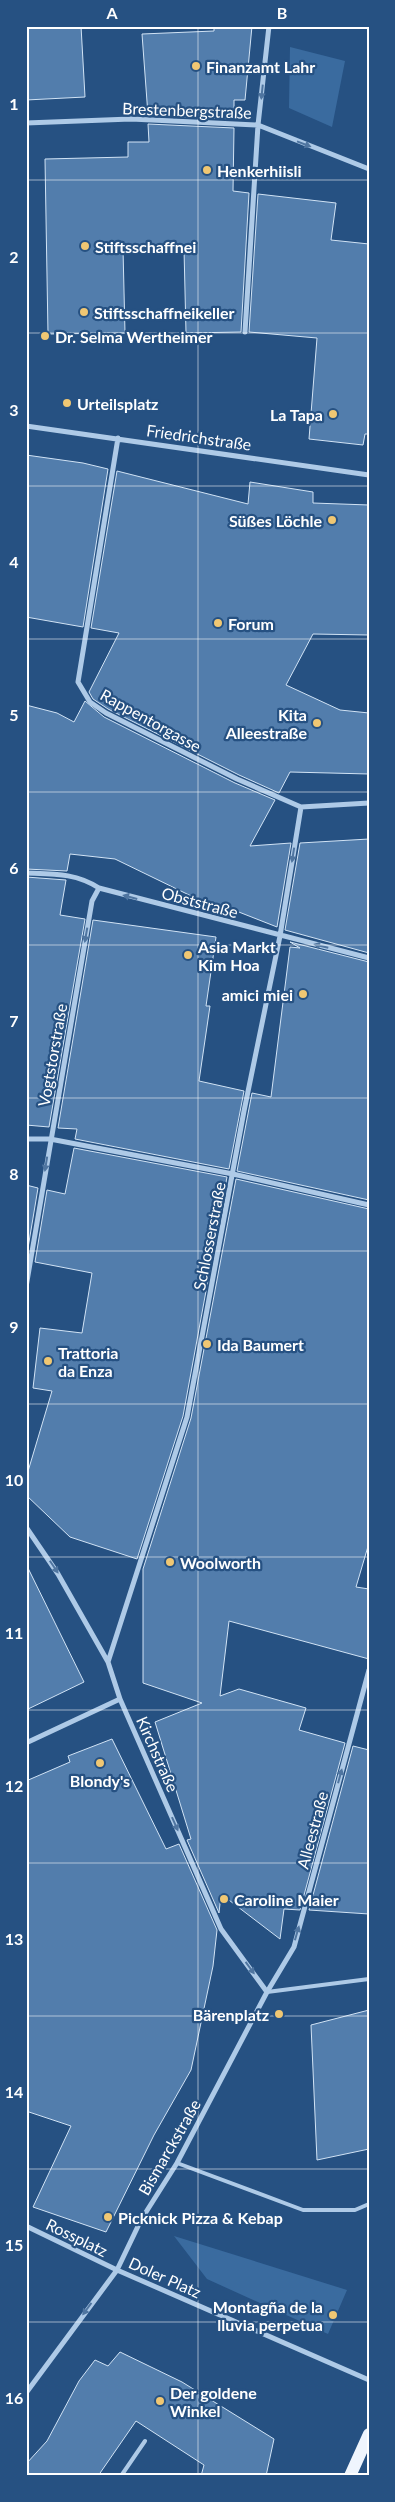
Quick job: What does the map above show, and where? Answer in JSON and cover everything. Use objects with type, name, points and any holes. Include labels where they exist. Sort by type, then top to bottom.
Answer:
[{"type":"main road","points":[[350,2476],[369,2434]]},
{"type":"street","points":[[245,332],[258,125],[269,26]]},
{"type":"street","name":"Brestenbergstraße","points":[[26,123],[131,119],[258,125],[369,169]]},
{"type":"street","name":"Friedrichstraße","points":[[26,426],[369,474]]},
{"type":"street","name":"Rappentorgasse","points":[[118,438],[78,682],[90,702],[106,713],[237,779],[301,807],[369,803]]},
{"type":"street","name":"Schlosserstraße","points":[[108,1662],[187,1416],[280,936],[301,807]]},
{"type":"street","name":"Obststraße","points":[[26,873],[68,875],[85,879],[99,888],[369,958]]},
{"type":"street","name":"Vogtstorstraße","points":[[26,1287],[92,900],[99,888]]},
{"type":"street","points":[[26,1139],[50,1140],[233,1174],[369,1205]]},
{"type":"street","name":"Kirchstraße","points":[[26,1527],[58,1574],[108,1662],[120,1699],[221,1929],[267,1992]]},
{"type":"street","name":"Alleestraße","points":[[267,1992],[294,1947],[369,1670]]},
{"type":"street","points":[[26,1743],[120,1699]]},
{"type":"street","name":"Bismarckstraße","points":[[26,2393],[117,2270],[141,2220],[177,2163],[267,1992]]},
{"type":"street","name":"Rossplatz","points":[[26,2226],[117,2270]]},
{"type":"street","name":"Doler Platz","points":[[117,2270],[369,2380]]},
{"type":"lane","points":[[267,1992],[369,1979]]},
{"type":"lane","points":[[177,2163],[303,2210],[355,2210],[369,2204]]},
{"type":"lane","points":[[121,2476],[146,2441]]},
{"type":"shaded area","points":[[290,47],[345,61],[332,127],[289,108]]},
{"type":"shaded area","points":[[174,2236],[347,2290],[328,2334],[207,2279]]},
{"type":"building","points":[[26,26],[81,26],[85,97],[26,100]]},
{"type":"building","name":"Finanzamt Lahr","points":[[214,26],[252,26],[245,100],[234,100],[234,119],[148,115],[142,34],[214,31]]},
{"type":"building","points":[[148,124],[234,128],[233,191],[249,193],[241,332],[186,333],[184,249],[123,249],[125,333],[48,334],[45,159],[128,157],[128,142],[149,142]]},
{"type":"building","points":[[258,194],[336,203],[331,240],[369,244],[369,434],[365,434],[363,445],[309,439],[317,338],[249,332]]},
{"type":"building","points":[[26,455],[83,463],[108,469],[83,627],[26,617]]},
{"type":"building","name":"Forum","points":[[117,471],[248,504],[250,482],[313,492],[313,503],[369,505],[369,635],[313,634],[286,685],[340,710],[369,713],[369,774],[290,772],[279,793],[108,709],[93,699],[89,692],[119,633],[91,628]]},
{"type":"building","points":[[85,701],[104,717],[235,783],[275,800],[250,846],[291,843],[277,927],[221,905],[220,910],[115,859],[70,854],[67,871],[26,869],[26,705],[57,713],[74,722]]},
{"type":"building","points":[[369,839],[369,953],[285,930],[300,843]]},
{"type":"building","points":[[26,877],[66,880],[60,915],[85,919],[49,1127],[26,1125]]},
{"type":"building","points":[[93,920],[216,937],[206,1006],[210,1006],[199,1081],[244,1091],[229,1169],[75,1139],[77,1129],[58,1128]]},
{"type":"building","points":[[290,942],[369,962],[369,1200],[237,1171],[252,1093],[271,1097],[290,947],[300,948]]},
{"type":"building","points":[[74,1148],[227,1177],[183,1416],[137,1559],[70,1537],[26,1495],[26,1478],[52,1391],[33,1388],[40,1328],[82,1333],[92,1273],[35,1262],[47,1190],[65,1194]]},
{"type":"building","points":[[236,1179],[369,1209],[369,1543],[356,1587],[369,1589],[369,1659],[229,1621],[220,1696],[239,1689],[306,1708],[299,1730],[345,1743],[300,1910],[284,1909],[280,1939],[221,1894],[219,1913],[187,1840],[191,1839],[155,1722],[202,1703],[143,1683],[143,1569],[191,1418]]},
{"type":"building","points":[[26,1185],[38,1188],[26,1260]]},
{"type":"building","points":[[26,1564],[84,1682],[26,1710]]},
{"type":"building","points":[[112,1739],[166,1849],[179,1844],[217,1930],[213,1966],[191,2070],[154,2135],[106,2232],[33,2207],[71,2126],[26,2111],[26,1781],[70,1762],[68,1756]]},
{"type":"building","points":[[353,1746],[369,1750],[369,1914],[309,1910]]},
{"type":"building","points":[[369,2010],[369,2149],[317,2160],[311,2025]]},
{"type":"building","name":"Der goldene Winkel","points":[[120,2352],[182,2382],[274,2439],[266,2476],[201,2476],[204,2465],[136,2421],[98,2476],[26,2476],[26,2464],[47,2441],[79,2381],[95,2360],[108,2366]]},
{"type":"place","name":"Finanzamt Lahr","points":[[196,66]]},
{"type":"place","name":"Henkerhiisli","points":[[207,170]]},
{"type":"place","name":"Stiftsschaffnei","points":[[85,246]]},
{"type":"place","name":"Stiftsschaffneikeller","points":[[84,312]]},
{"type":"place","name":"Dr. Selma Wertheimer","points":[[45,336]]},
{"type":"place","name":"Urteilsplatz","points":[[67,403]]},
{"type":"place","name":"La Tapa","points":[[333,414]]},
{"type":"place","name":"Süßes Löchle","points":[[332,520]]},
{"type":"place","name":"Forum","points":[[218,623]]},
{"type":"place","name":"Kita Alleestraße","points":[[317,723]]},
{"type":"place","name":"Asia Markt Kim Hoa","points":[[188,955]]},
{"type":"place","name":"amici miei","points":[[303,994]]},
{"type":"place","name":"Ida Baumert","points":[[207,1344]]},
{"type":"place","name":"Trattoria da Enza","points":[[48,1361]]},
{"type":"place","name":"Woolworth","points":[[170,1562]]},
{"type":"place","name":"Blondy's","points":[[100,1763]]},
{"type":"place","name":"Caroline Maier","points":[[224,1899]]},
{"type":"place","name":"Bärenplatz","points":[[279,2014]]},
{"type":"place","name":"Picknick Pizza & Kebap","points":[[108,2217]]},
{"type":"place","name":"Montagña de la lluvia perpetua","points":[[333,2315]]},
{"type":"place","name":"Der goldene Winkel","points":[[160,2401]]}]
